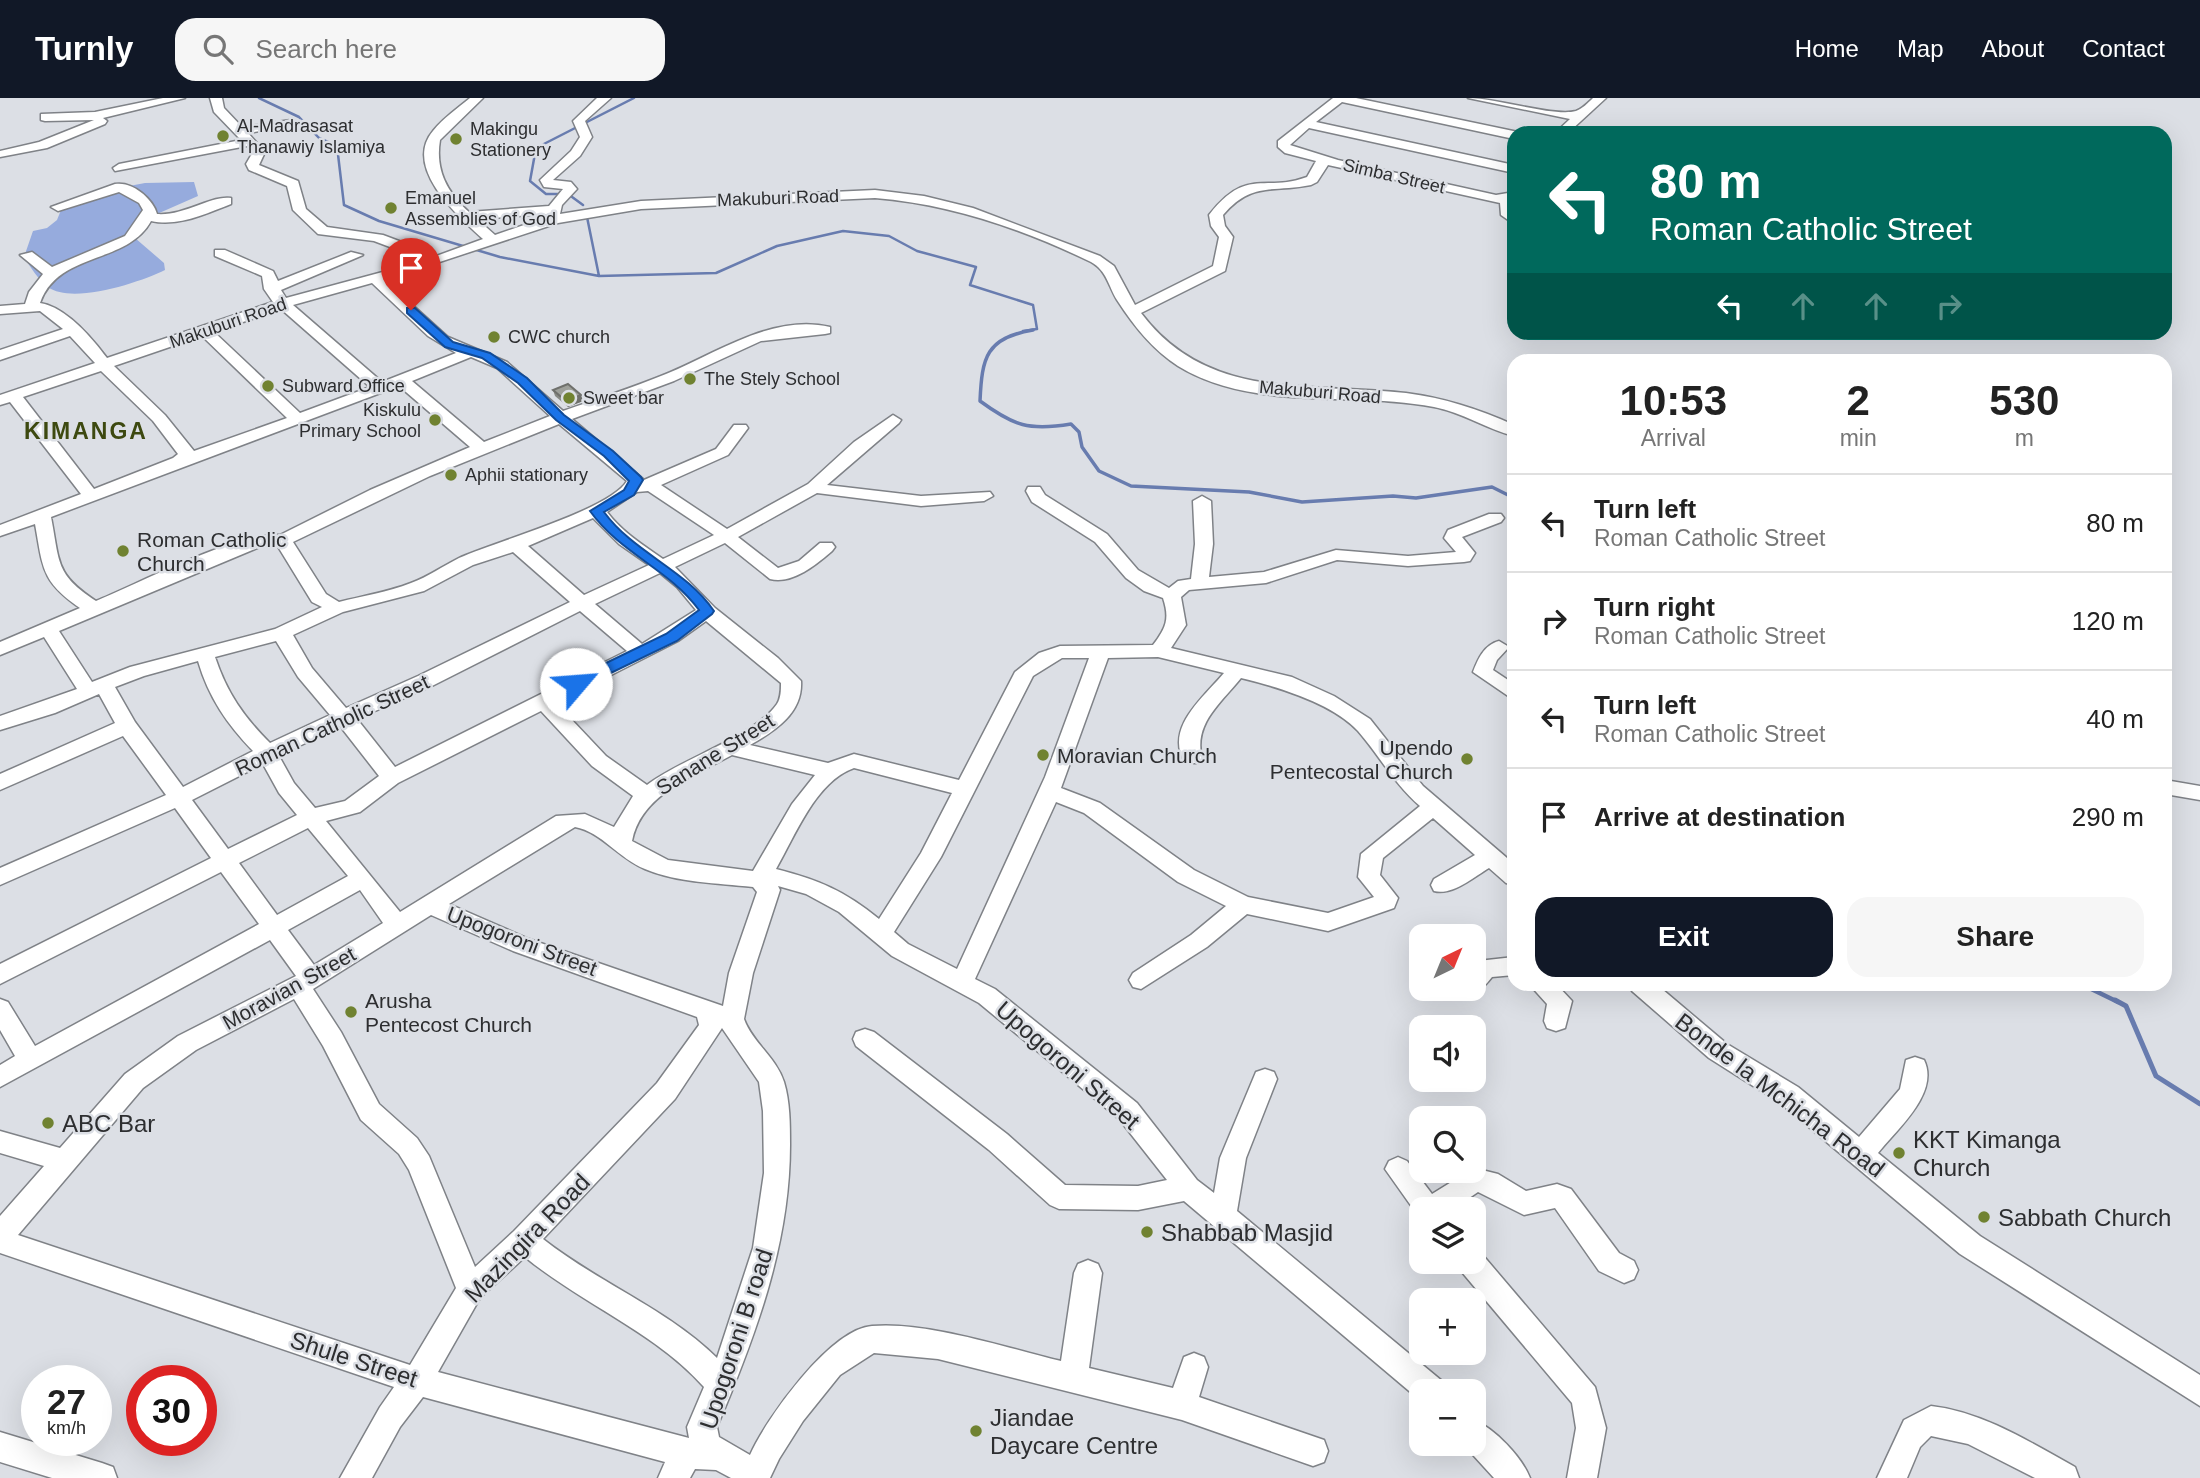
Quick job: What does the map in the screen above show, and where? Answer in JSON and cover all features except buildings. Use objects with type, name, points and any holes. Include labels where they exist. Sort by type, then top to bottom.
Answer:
[{"type":"street","points":[[45,117],[103,115],[179,98]]},
{"type":"street","points":[[216,98],[218,109],[241,131],[259,154],[251,164],[253,167],[295,187],[300,209],[317,228],[388,238],[410,250],[426,264]]},
{"type":"street","points":[[478,98],[440,129],[433,139],[433,160],[441,191],[492,240]]},
{"type":"street","points":[[464,216],[555,214],[571,189],[566,185],[549,184],[546,180],[576,153],[586,137],[579,121],[590,108],[605,98]]},
{"type":"street","points":[[1333,161],[1284,147],[1284,141],[1339,98],[1507,134]]},
{"type":"street","points":[[1474,98],[1565,116],[1581,114]]},
{"type":"street","points":[[1568,126],[1600,98]]},
{"type":"street","points":[[106,100],[130,100],[138,106]]},
{"type":"street","points":[[3,154],[71,134],[101,121],[103,115]]},
{"type":"street","points":[[241,131],[287,123]]},
{"type":"street","points":[[1307,124],[1507,167]]},
{"type":"street","points":[[119,168],[251,142]]},
{"type":"street","name":"Simba Street","points":[[1134,311],[1215,272],[1222,264],[1226,242],[1217,226],[1216,215],[1233,198],[1254,186],[1306,182],[1312,179],[1319,164],[1333,161],[1507,197]]},
{"type":"street","points":[[31,307],[33,299],[52,274],[67,264],[130,239],[138,232],[150,209],[148,204],[120,187],[58,207]]},
{"type":"street","name":"Makuburi Road","points":[[7,398],[284,303],[457,254],[555,214],[641,205],[863,194],[910,196],[985,213],[1104,265],[1154,341],[1175,359],[1232,382],[1313,394],[1432,402],[1478,414],[1507,427]]},
{"type":"street","points":[[146,215],[159,220],[173,220],[226,201]]},
{"type":"street","points":[[220,253],[270,276],[271,289],[284,303],[380,388]]},
{"type":"street","points":[[27,255],[52,274]]},
{"type":"street","points":[[271,289],[356,255]]},
{"type":"street","points":[[376,279],[442,339],[457,348],[486,356],[523,381],[560,417],[609,453],[636,480],[629,492]]},
{"type":"street","points":[[4,311],[31,307],[50,310],[92,348],[105,366],[159,418],[186,450],[179,462]]},
{"type":"street","points":[[0,649],[244,545],[267,539],[283,540],[392,488],[560,417],[680,373],[753,339],[782,332],[825,330]]},
{"type":"street","points":[[0,355],[72,331]]},
{"type":"street","points":[[205,331],[298,420]]},
{"type":"street","points":[[0,531],[179,462],[298,420],[473,351]]},
{"type":"street","points":[[400,380],[441,411],[483,450]]},
{"type":"street","points":[[7,398],[92,497]]},
{"type":"street","name":"Roman Catholic Street","points":[[0,877],[181,797],[345,716],[662,568],[814,488],[860,445],[893,420]]},
{"type":"street","points":[[0,723],[29,715],[154,666],[282,633],[336,608],[418,587],[467,561],[516,545],[562,523],[597,511],[629,492],[722,452],[740,428]]},
{"type":"street","points":[[649,484],[725,535],[778,575],[805,565],[826,547]]},
{"type":"street","points":[[814,488],[921,501],[984,496]]},
{"type":"street","points":[[1034,491],[1045,503],[1101,538],[1132,574],[1150,587],[1171,595],[1180,618],[1178,626],[1158,651]]},
{"type":"street","points":[[1199,584],[1204,544],[1202,501]]},
{"type":"street","points":[[0,975],[310,817],[352,807],[391,778],[671,638],[707,611],[692,590],[611,530],[597,511]]},
{"type":"street","points":[[42,515],[53,573],[65,589],[95,609]]},
{"type":"street","points":[[1171,595],[1184,585],[1266,578],[1336,555],[1408,561],[1464,557],[1466,553],[1454,534],[1495,518]]},
{"type":"street","points":[[283,540],[319,598],[336,608]]},
{"type":"street","points":[[516,545],[639,652]]},
{"type":"street","name":"Sanane Street","points":[[621,844],[620,831],[626,819],[648,796],[770,723],[787,706],[791,681],[772,661],[707,611]]},
{"type":"street","points":[[48,628],[181,797],[272,927],[304,982],[370,1112],[408,1146],[421,1164],[470,1289]]},
{"type":"street","points":[[282,633],[292,655],[308,678],[372,746],[391,778]]},
{"type":"street","points":[[1499,647],[1488,658],[1483,672],[1507,689]]},
{"type":"street","points":[[964,980],[1020,864],[1079,720],[1101,651]]},
{"type":"street","points":[[881,933],[930,857],[1025,672],[1046,657],[1060,652],[1158,651],[1238,669],[1303,689],[1355,718],[1374,736],[1416,791],[1507,871]]},
{"type":"street","points":[[205,654],[216,688],[236,721],[267,754],[286,788],[363,878],[398,926]]},
{"type":"street","points":[[1192,758],[1188,743],[1191,726],[1238,669]]},
{"type":"street","points":[[543,701],[599,761],[648,796]]},
{"type":"street","points":[[0,783],[127,726]]},
{"type":"street","points":[[727,747],[830,772]]},
{"type":"street","points":[[720,1014],[741,973],[769,897],[769,890],[761,877],[789,829],[836,765],[854,761],[965,789]]},
{"type":"street","points":[[2172,788],[2200,793]]},
{"type":"street","points":[[1049,791],[1092,808],[1186,876],[1243,905],[1328,922],[1386,902],[1387,898],[1369,877],[1372,854],[1433,807]]},
{"type":"street","name":"Moravian Street","points":[[0,1239],[63,1160],[134,1081],[159,1061],[304,982],[564,821],[585,820],[621,844]]},
{"type":"street","name":"Upogoroni Street","points":[[621,844],[660,866],[761,877],[813,887],[847,906],[918,961],[964,980],[1128,1111],[1188,1188],[1223,1214],[1418,1379]]},
{"type":"street","points":[[1442,885],[1490,857]]},
{"type":"street","points":[[0,1077],[363,878]]},
{"type":"street","name":"Upogoroni Street","points":[[430,905],[521,945],[720,1014]]},
{"type":"street","points":[[1141,980],[1199,941],[1243,905]]},
{"type":"street","points":[[1486,968],[1507,965]]},
{"type":"street","points":[[1549,991],[1560,1001],[1556,1021]]},
{"type":"street","name":"Bonde la Mchicha Road","points":[[1648,991],[1717,1051],[1789,1095],[1970,1245],[2200,1392]]},
{"type":"street","points":[[0,1009],[31,1061]]},
{"type":"street","name":"Mazingira Road","points":[[355,1478],[390,1417],[418,1381],[470,1289],[524,1240],[666,1091],[720,1014]]},
{"type":"street","name":"Upogoroni B road","points":[[720,1014],[734,1027],[768,1073],[775,1104],[778,1157],[767,1254],[747,1320],[702,1427],[702,1437],[691,1462],[748,1471],[753,1478]]},
{"type":"street","points":[[865,1039],[999,1142],[1059,1197],[1138,1198],[1188,1188]]},
{"type":"street","points":[[1861,1154],[1912,1093],[1915,1068]]},
{"type":"street","points":[[1223,1214],[1234,1158],[1265,1079]]},
{"type":"street","points":[[0,1142],[63,1160]]},
{"type":"street","points":[[1398,1169],[1420,1197]]},
{"type":"street","points":[[1449,1197],[1474,1181],[1493,1183],[1523,1203],[1530,1204],[1548,1196],[1562,1197],[1609,1262],[1624,1270]]},
{"type":"street","name":"Shule Street","points":[[0,1239],[418,1381],[691,1462]]},
{"type":"street","points":[[524,1240],[568,1275],[656,1325],[705,1364],[721,1384]]},
{"type":"street","points":[[1073,1378],[1088,1273]]},
{"type":"street","points":[[1481,1274],[1585,1397],[1591,1428],[1581,1478]]},
{"type":"street","points":[[753,1478],[768,1448],[793,1411],[830,1365],[870,1339],[938,1345],[1182,1405],[1313,1451]]},
{"type":"street","points":[[1182,1405],[1194,1367]]},
{"type":"street","points":[[1892,1478],[1910,1436],[1920,1424],[1931,1420],[1951,1423],[1981,1435],[2063,1478]]},
{"type":"street","points":[[0,1447],[42,1471],[102,1478]]},
{"type":"street","points":[[1486,1448],[1515,1478]]},
{"type":"shaded area","points":[[194,182],[198,196],[157,214],[135,238],[164,263],[165,270],[154,275],[106,290],[73,294],[59,292],[44,284],[24,257],[33,231],[47,228],[57,220],[61,210],[87,194],[145,183]]},
{"type":"waterway","points":[[259,98],[299,117],[319,138],[337,146],[344,205],[379,221],[500,257],[599,276]]},
{"type":"waterway","points":[[583,205],[568,194],[546,194],[530,181],[536,148],[634,98]]},
{"type":"waterway","points":[[587,217],[599,276]]},
{"type":"waterway","points":[[599,276],[716,273],[777,246],[843,231],[889,236],[917,251],[976,267],[970,285],[1033,305],[1037,329],[1023,331]]},
{"type":"waterway","points":[[1033,330],[1005,338],[990,352],[985,361],[980,401],[1003,416],[1022,424],[1044,427],[1071,424],[1079,432],[1082,447],[1099,471],[1131,486],[1249,492],[1302,502],[1393,496],[1416,498],[1492,487],[1507,494]]},
{"type":"waterway","points":[[2095,991],[2118,1002]]},
{"type":"waterway","points":[[2115,1000],[2126,1006],[2156,1076],[2200,1104]]},
{"type":"place","name":"Al-Madrasasat Thanawiy Islamiya","points":[[223,136]]},
{"type":"place","name":"Makingu Stationery","points":[[456,139]]},
{"type":"place","name":"Emanuel Assemblies of God","points":[[391,208]]},
{"type":"place","name":"CWC church","points":[[494,337]]},
{"type":"place","name":"The Stely School","points":[[690,379]]},
{"type":"place","name":"Subward Office","points":[[268,386]]},
{"type":"place","name":"Sweet bar","points":[[569,398]]},
{"type":"place","name":"Kiskulu Primary School","points":[[435,420]]},
{"type":"place","name":"Aphii stationary","points":[[451,475]]},
{"type":"place","name":"Roman Catholic Church","points":[[123,551]]},
{"type":"place","name":"Moravian Church","points":[[1043,755]]},
{"type":"place","name":"Upendo Pentecostal Church","points":[[1467,759]]},
{"type":"place","name":"Arusha Pentecost Church","points":[[351,1012]]},
{"type":"place","name":"ABC Bar","points":[[48,1123]]},
{"type":"place","name":"KKT Kimanga Church","points":[[1899,1153]]},
{"type":"place","name":"Sabbath Church","points":[[1984,1217]]},
{"type":"place","name":"Shabbab Masjid","points":[[1147,1232]]},
{"type":"place","name":"Jiandae Daycare Centre","points":[[976,1431]]},
{"type":"district","name":"KIMANGA","points":[[86,431]]},
{"type":"route","points":[[411,310],[449,344],[486,356],[523,381],[560,417],[609,453],[636,480],[635,486],[629,492],[597,511],[611,530],[692,590],[707,611],[671,638],[576,684]]}]
